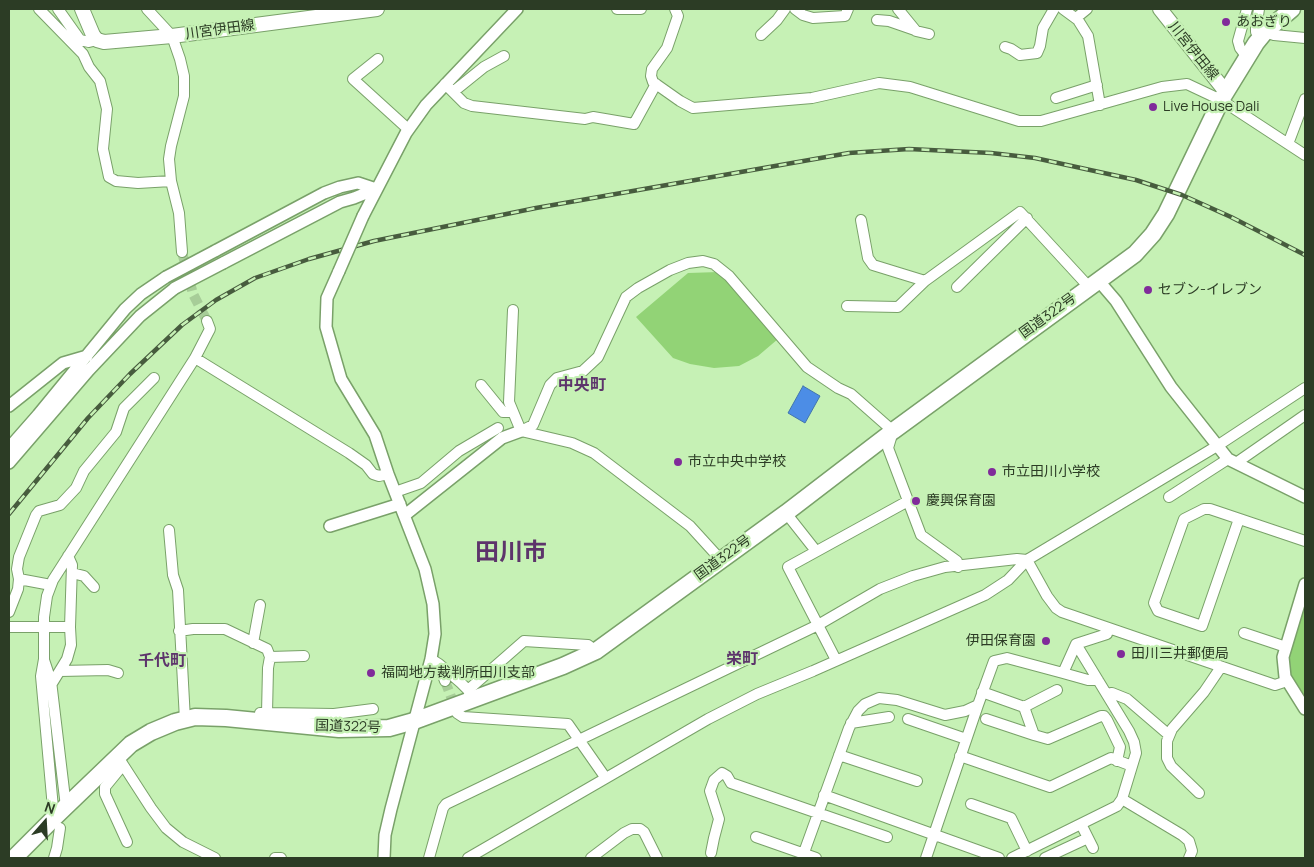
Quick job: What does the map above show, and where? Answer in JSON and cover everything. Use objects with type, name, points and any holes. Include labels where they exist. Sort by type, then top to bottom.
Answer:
[{"type":"highway","name":"国道322号","points":[[14,858],[59,807],[120,761],[131,744],[151,732],[195,717],[242,719],[339,729],[389,728],[414,721],[470,695],[563,666],[596,651],[786,512],[893,430],[1135,254],[1153,234],[1166,214],[1224,96],[1247,58],[1263,34],[1292,9]]},
{"type":"main road","points":[[82,9],[97,40]]},
{"type":"main road","name":"川宮伊田線","points":[[97,40],[104,42],[172,36],[377,9]]},
{"type":"main road","name":"川宮伊田線","points":[[1160,9],[1224,96]]},
{"type":"street","points":[[39,9],[83,54],[89,67],[100,82],[108,109],[103,149],[109,177],[116,181],[138,183],[171,181]]},
{"type":"street","points":[[58,9],[80,40],[88,42],[97,40]]},
{"type":"street","points":[[147,9],[172,36],[184,76],[184,96],[169,159],[171,181],[179,213],[182,252]]},
{"type":"street","points":[[449,88],[517,9]]},
{"type":"street","points":[[616,9],[641,9]]},
{"type":"street","points":[[675,9],[678,16],[667,48],[652,69],[651,76],[653,82],[693,108],[812,98],[880,83],[910,87],[1019,121],[1041,121],[1162,86],[1186,84],[1224,96],[1305,155]]},
{"type":"street","points":[[761,35],[777,20],[785,9]]},
{"type":"street","points":[[795,9],[803,15],[813,18],[845,16],[848,9]]},
{"type":"street","points":[[898,9],[916,31]]},
{"type":"street","points":[[1005,47],[1012,49],[1020,55],[1037,52],[1040,46],[1042,28],[1054,9]]},
{"type":"street","points":[[1063,9],[1076,18],[1088,36],[1100,105]]},
{"type":"street","points":[[1076,18],[1087,9]]},
{"type":"street","points":[[1247,9],[1238,41],[1240,48],[1247,58]]},
{"type":"street","points":[[1259,9],[1256,32],[1305,38]]},
{"type":"street","points":[[877,20],[889,21],[929,34]]},
{"type":"street","points":[[384,858],[385,835],[431,659],[435,634],[433,604],[425,569],[375,435],[341,379],[326,327],[327,298],[376,189],[408,129],[426,105],[449,88],[504,56]]},
{"type":"street","points":[[378,59],[353,79],[408,129]]},
{"type":"street","points":[[449,88],[464,103],[472,106],[585,119],[593,117],[634,124],[656,84]]},
{"type":"street","points":[[1056,98],[1097,84]]},
{"type":"street","points":[[1288,144],[1305,99]]},
{"type":"street","points":[[9,463],[76,377],[87,356],[125,308],[141,294],[166,277],[324,192],[358,183],[376,189]]},
{"type":"street","points":[[9,448],[76,377],[140,316],[175,288],[340,202],[376,189]]},
{"type":"street","points":[[847,306],[898,307],[925,280],[1020,212],[1093,284],[1116,301],[1171,386],[1217,446],[1232,461],[1305,497]]},
{"type":"street","points":[[957,287],[1027,218]]},
{"type":"street","points":[[861,220],[868,258],[873,265],[925,280]]},
{"type":"street","points":[[233,242],[240,254]]},
{"type":"street","points":[[330,526],[402,510],[502,438],[533,425],[550,385],[557,378],[583,372],[598,357],[626,297],[670,270],[688,263],[703,261],[714,264],[728,276],[807,367],[838,388],[851,394],[893,430],[888,448],[921,535],[957,562],[958,567]]},
{"type":"street","points":[[513,310],[508,402],[521,431]]},
{"type":"street","points":[[59,807],[42,676],[47,596],[51,585],[68,556],[195,358],[210,329],[207,321]]},
{"type":"street","points":[[9,406],[68,361],[87,356]]},
{"type":"street","points":[[195,358],[349,452],[366,465],[373,474],[379,476],[388,474]]},
{"type":"street","points":[[58,368],[67,370],[76,377]]},
{"type":"street","points":[[9,612],[18,589],[17,569],[20,556],[36,515],[39,511],[60,505],[76,488],[84,471],[116,432],[124,408],[154,378]]},
{"type":"street","points":[[480,385],[503,412],[512,412]]},
{"type":"street","points":[[468,858],[479,855],[605,777],[732,706],[985,595],[1008,580],[1026,560],[1217,446],[1305,388]]},
{"type":"street","points":[[1169,497],[1232,461],[1305,415]]},
{"type":"street","points":[[396,492],[421,483],[459,451],[498,428]]},
{"type":"street","points":[[521,431],[572,443],[594,453],[690,526],[721,560]]},
{"type":"street","points":[[836,660],[788,567],[908,501]]},
{"type":"street","points":[[1240,519],[1202,626],[1158,611],[1154,603],[1184,519],[1204,509],[1210,509],[1240,519],[1305,541]]},
{"type":"street","points":[[786,512],[816,551]]},
{"type":"street","points":[[169,530],[173,575],[178,590],[185,720]]},
{"type":"street","points":[[51,685],[67,659],[71,645],[72,565],[68,556]]},
{"type":"street","points":[[428,858],[443,808],[446,804],[818,625],[880,589],[913,576],[945,567],[1017,559],[1026,560]]},
{"type":"street","points":[[1026,560],[1046,596],[1056,608],[1108,628],[1275,685],[1287,681]]},
{"type":"street","points":[[72,573],[84,576],[94,587]]},
{"type":"street","points":[[19,580],[51,585]]},
{"type":"street","points":[[1305,584],[1283,657],[1285,677],[1305,709]]},
{"type":"street","points":[[253,643],[260,605]]},
{"type":"street","points":[[9,627],[70,627]]},
{"type":"street","points":[[179,631],[193,628],[225,629],[267,650],[270,656],[267,714]]},
{"type":"street","points":[[1063,673],[1076,644],[1107,634],[1108,628]]},
{"type":"street","points":[[1244,633],[1286,647]]},
{"type":"street","points":[[431,659],[444,668],[470,695],[524,641],[588,645],[596,651]]},
{"type":"street","points":[[1012,858],[1117,806],[1122,799],[1136,753],[1134,742],[1076,644]]},
{"type":"street","points":[[270,656],[304,656]]},
{"type":"street","points":[[926,858],[994,661],[1007,658],[1088,680],[1098,680]]},
{"type":"street","points":[[44,659],[51,685],[59,807]]},
{"type":"street","points":[[1199,793],[1175,771],[1167,758],[1169,735],[1204,692],[1221,667]]},
{"type":"street","points":[[444,668],[442,673],[445,681]]},
{"type":"street","points":[[60,671],[108,670],[118,673]]},
{"type":"street","points":[[982,692],[1024,707],[1057,690]]},
{"type":"street","points":[[1107,694],[1112,693],[1128,699],[1169,735]]},
{"type":"street","points":[[802,856],[851,724],[858,711],[865,704],[879,698],[897,700],[945,715],[965,711],[978,704]]},
{"type":"street","points":[[1024,707],[1034,735]]},
{"type":"street","points":[[242,719],[243,712],[334,714],[373,709]]},
{"type":"street","points":[[457,712],[463,717],[568,724],[605,777]]},
{"type":"street","points":[[986,719],[1048,739],[1100,716],[1104,716],[1120,746],[1117,761]]},
{"type":"street","points":[[851,724],[889,717]]},
{"type":"street","points":[[908,719],[966,739]]},
{"type":"street","points":[[839,755],[916,781]]},
{"type":"street","points":[[960,756],[1050,786],[1111,758],[1132,766]]},
{"type":"street","points":[[128,842],[105,794],[105,788],[120,761],[166,828],[184,842],[215,858]]},
{"type":"street","points":[[712,853],[719,819],[710,791],[714,780],[722,773],[727,776],[731,783],[888,837]]},
{"type":"street","points":[[824,795],[999,858]]},
{"type":"street","points":[[1122,799],[1189,841],[1192,851],[1189,858]]},
{"type":"street","points":[[972,804],[1011,818],[1027,851]]},
{"type":"street","points":[[1081,824],[1093,848]]},
{"type":"street","points":[[54,858],[60,828]]},
{"type":"street","points":[[590,858],[624,833],[640,828],[644,832],[657,858]]},
{"type":"street","points":[[756,837],[802,856],[816,858]]},
{"type":"street","points":[[1045,858],[1088,838]]},
{"type":"street","points":[[275,858],[281,858]]},
{"type":"green space","points":[[719,272],[778,339],[758,356],[739,366],[714,368],[690,364],[673,358],[636,317],[688,273]]},
{"type":"green space","points":[[1305,600],[1305,699],[1289,674],[1288,663],[1294,633]]},
{"type":"water","points":[[803,386],[820,396],[805,423],[788,413]]},
{"type":"tunnel","points":[[182,252],[193,294],[207,321]]},
{"type":"tunnel","points":[[445,681],[456,710]]},
{"type":"railway","points":[[9,514],[88,418],[130,374],[182,325],[216,300],[255,278],[309,259],[374,241],[536,208],[849,153],[909,149],[991,153],[1035,158],[1136,180],[1182,195],[1231,217],[1305,255]]},
{"type":"place","name":"あおぎり","points":[[1226,22]]},
{"type":"place","name":"Live House Dali","points":[[1153,107]]},
{"type":"place","name":"セブン-イレブン","points":[[1148,290]]},
{"type":"place","name":"市立中央中学校","points":[[678,462]]},
{"type":"place","name":"市立田川小学校","points":[[992,472]]},
{"type":"place","name":"慶興保育園","points":[[916,501]]},
{"type":"place","name":"伊田保育園","points":[[1046,641]]},
{"type":"place","name":"田川三井郵便局","points":[[1121,654]]},
{"type":"place","name":"福岡地方裁判所田川支部","points":[[371,673]]},
{"type":"district","name":"中央町","points":[[582,386]]},
{"type":"district","name":"田川市","points":[[511,553]]},
{"type":"district","name":"栄町","points":[[742,660]]},
{"type":"district","name":"千代町","points":[[162,662]]}]
